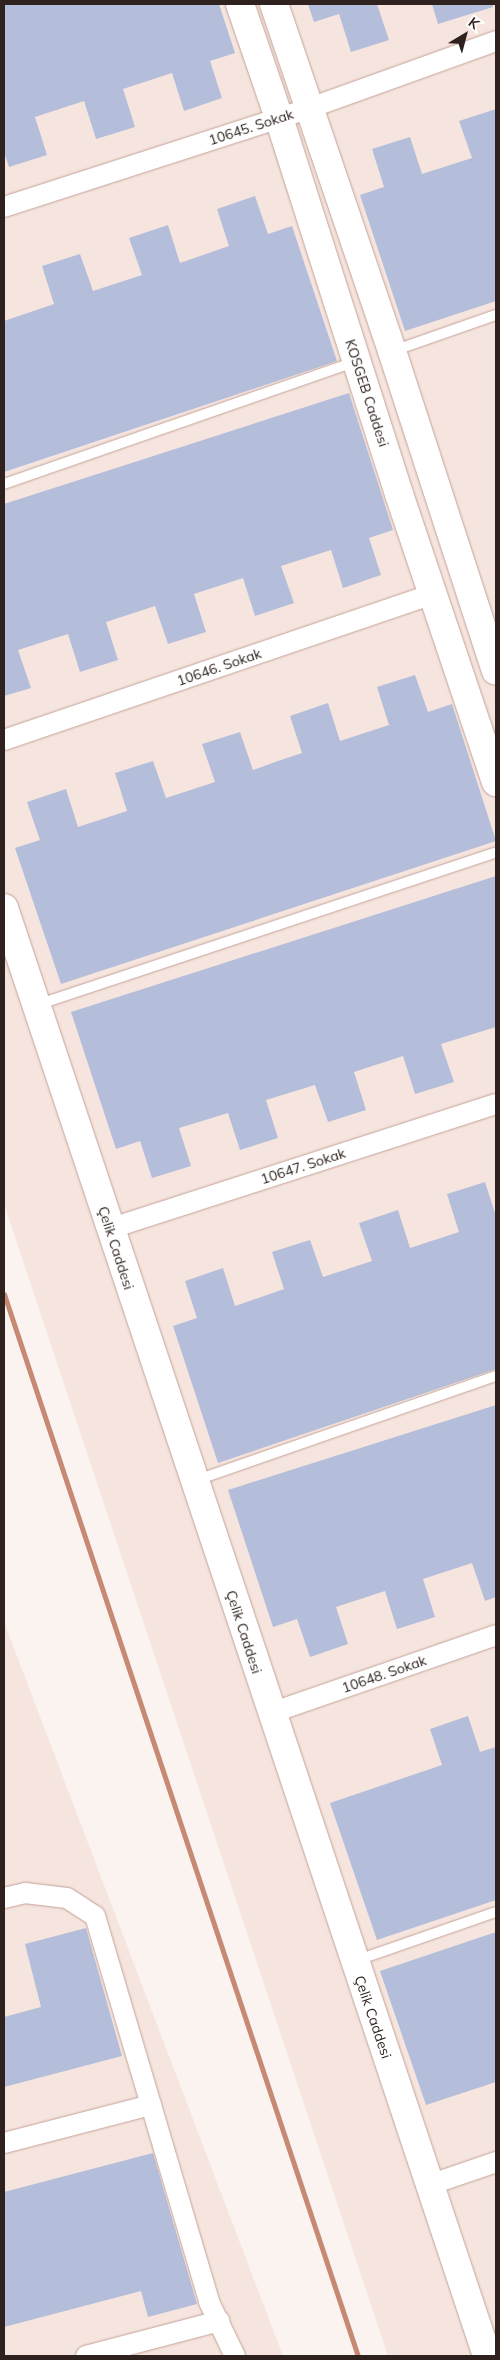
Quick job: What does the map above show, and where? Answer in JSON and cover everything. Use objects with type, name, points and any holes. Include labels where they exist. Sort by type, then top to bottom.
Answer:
[{"type":"street","name":"KOSGEB Caddesi","points":[[240,4],[496,782]]},
{"type":"street","points":[[274,4],[392,351],[496,671]]},
{"type":"street","name":"10645. Sokak","points":[[4,207],[310,108],[496,41]]},
{"type":"street","name":"10646. Sokak","points":[[4,740],[434,594]]},
{"type":"street","name":"Çelik Caddesi","points":[[4,908],[109,1229],[488,2356]]},
{"type":"street","name":"10647. Sokak","points":[[109,1229],[496,1104]]},
{"type":"street","name":"10648. Sokak","points":[[272,1713],[496,1635]]},
{"type":"street","points":[[4,1898],[24,1893],[67,1898],[95,1916],[209,2302],[235,2356]]},
{"type":"street","points":[[4,2143],[151,2106]]},
{"type":"street","points":[[429,2185],[496,2162]]},
{"type":"street","points":[[86,2356],[219,2321]]},
{"type":"lane","points":[[392,351],[496,315]]},
{"type":"lane","points":[[4,484],[357,361]]},
{"type":"lane","points":[[36,1006],[496,852]]},
{"type":"lane","points":[[194,1481],[496,1376]]},
{"type":"lane","points":[[354,1961],[496,1912]]},
{"type":"shaded area","points":[[4,4],[496,4],[496,2356],[388,2356],[4,1204]]},
{"type":"shaded area","points":[[4,1622],[283,2356],[4,2356]]},
{"type":"building","points":[[4,4],[219,4],[235,53],[210,61],[222,98],[184,111],[172,73],[123,89],[135,127],[96,139],[84,101],[35,117],[47,155],[9,167],[4,152]]},
{"type":"building","points":[[308,4],[377,4],[389,40],[351,52],[339,14],[314,22]]},
{"type":"building","points":[[432,4],[493,4],[493,7],[438,24]]},
{"type":"building","points":[[496,109],[496,301],[405,331],[360,195],[384,187],[372,149],[410,137],[422,174],[472,158],[459,121]]},
{"type":"building","points":[[255,196],[268,234],[292,226],[337,361],[4,472],[4,321],[54,304],[42,266],[80,254],[93,291],[142,275],[129,238],[168,225],[180,263],[229,246],[217,209]]},
{"type":"building","points":[[349,393],[393,530],[369,538],[381,575],[343,588],[331,550],[281,566],[294,603],[255,616],[243,578],[194,594],[206,632],[168,644],[155,606],[106,622],[118,660],[80,672],[68,634],[18,650],[31,688],[4,696],[4,504]]},
{"type":"building","points":[[415,675],[428,712],[452,704],[496,841],[61,984],[15,848],[40,840],[27,802],[66,789],[78,827],[127,811],[115,773],[153,761],[166,798],[215,782],[202,744],[240,732],[253,770],[302,753],[290,716],[328,703],[340,741],[389,725],[377,687]]},
{"type":"building","points":[[496,876],[496,1027],[441,1044],[454,1082],[415,1094],[403,1056],[354,1072],[366,1110],[328,1122],[315,1085],[266,1100],[278,1138],[240,1150],[228,1113],[179,1128],[191,1166],[152,1178],[140,1141],[116,1149],[71,1012]]},
{"type":"building","points":[[485,1182],[496,1216],[496,1369],[218,1463],[173,1326],[197,1318],[185,1281],[223,1268],[235,1306],[284,1289],[272,1252],[310,1240],[323,1277],[372,1261],[359,1223],[398,1210],[410,1248],[459,1232],[447,1194]]},
{"type":"building","points":[[496,1405],[496,1597],[485,1601],[472,1563],[423,1579],[435,1617],[397,1629],[385,1591],[336,1607],[348,1644],[310,1657],[297,1619],[273,1627],[228,1490]]},
{"type":"building","points":[[468,1716],[480,1752],[496,1747],[496,1900],[377,1940],[330,1803],[442,1765],[430,1729]]},
{"type":"building","points":[[86,1928],[122,2056],[4,2087],[4,2017],[41,2007],[25,1944]]},
{"type":"building","points":[[496,1932],[496,2082],[426,2105],[380,1971]]},
{"type":"building","points":[[153,2153],[197,2304],[148,2317],[141,2291],[4,2327],[4,2192]]},
{"type":"waterway","points":[[4,1294],[358,2356]]}]
